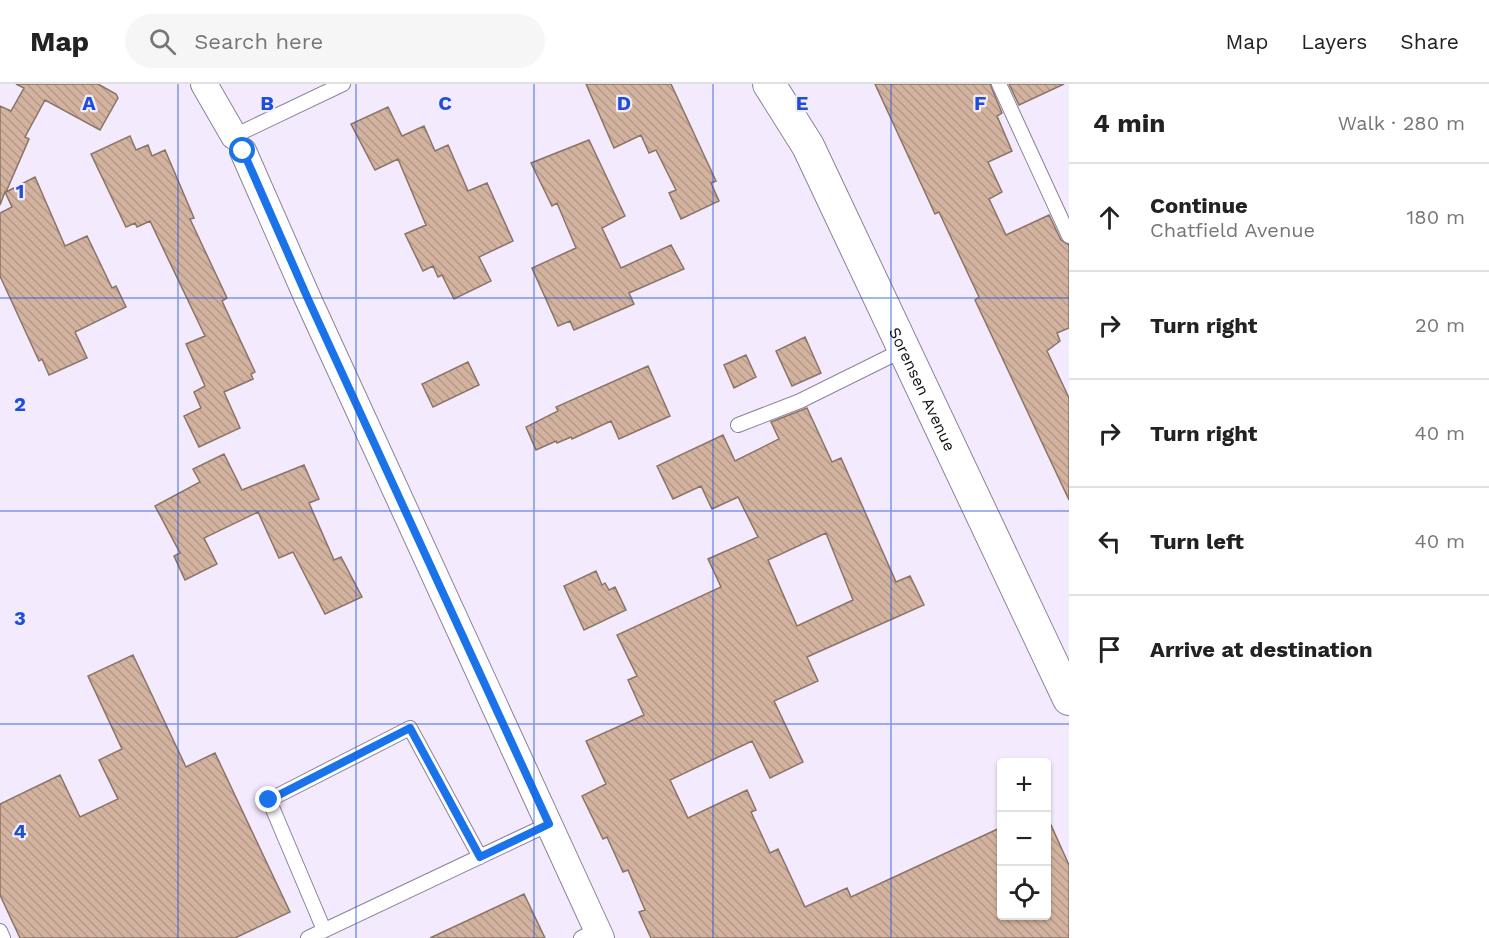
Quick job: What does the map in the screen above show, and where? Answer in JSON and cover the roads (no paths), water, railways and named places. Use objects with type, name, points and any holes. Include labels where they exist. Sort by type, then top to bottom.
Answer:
[{"type":"street","points":[[204,84],[239,144],[549,824],[593,935]]},
{"type":"street","name":"Sorensen Avenue","points":[[770,84],[808,147],[1065,681]]},
{"type":"lane","points":[[239,144],[343,84]]},
{"type":"lane","points":[[999,84],[1069,236]]},
{"type":"lane","points":[[738,425],[800,401],[905,349]]},
{"type":"lane","points":[[324,930],[269,800],[410,728],[480,857]]},
{"type":"lane","points":[[308,938],[549,824]]},
{"type":"lane","points":[[0,931],[3,938]]}]
